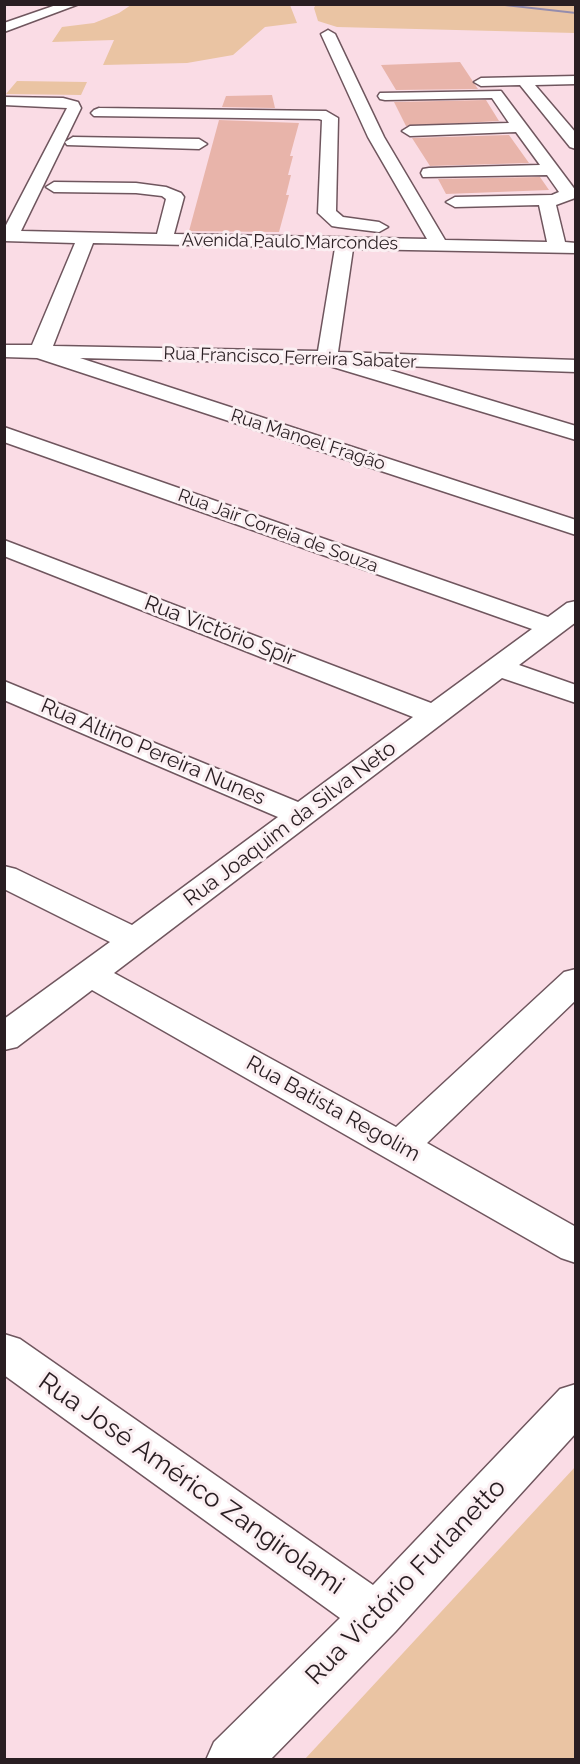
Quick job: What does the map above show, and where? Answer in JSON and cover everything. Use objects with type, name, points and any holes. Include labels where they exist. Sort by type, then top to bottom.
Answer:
[{"type":"street","points":[[4,28],[73,4]]},
{"type":"street","points":[[328,34],[376,137],[440,246]]},
{"type":"street","points":[[481,82],[576,80]]},
{"type":"street","points":[[524,81],[576,144]]},
{"type":"street","points":[[385,96],[496,94],[569,194],[547,203],[566,248]]},
{"type":"street","points":[[4,101],[63,102],[73,105],[74,108],[6,238]]},
{"type":"street","points":[[99,113],[318,106],[330,118],[327,213],[338,222],[429,228]]},
{"type":"street","points":[[410,131],[519,127]]},
{"type":"street","points":[[72,142],[148,149],[199,144]]},
{"type":"street","points":[[429,173],[551,170]]},
{"type":"street","points":[[54,187],[137,183],[175,197],[164,240]]},
{"type":"street","points":[[454,202],[554,200]]},
{"type":"street","name":"Avenida Paulo Marcondes","points":[[6,238],[344,247],[566,248]]},
{"type":"street","name":"Avenida Paulo Marcondes","points":[[85,241],[164,240],[576,255]]},
{"type":"street","points":[[40,352],[85,241]]},
{"type":"street","points":[[344,247],[327,358],[576,433]]},
{"type":"street","name":"Rua Francisco Ferreira Sabater","points":[[4,351],[576,366]]},
{"type":"street","name":"Rua Manoel Fragão","points":[[40,352],[576,528]]},
{"type":"street","points":[[438,390],[435,381],[440,374],[447,368],[467,363]]},
{"type":"street","name":"Rua Jair Correia de Souza","points":[[4,434],[551,627]]},
{"type":"street","name":"Rua Victório Spir","points":[[4,547],[435,715]]},
{"type":"street","name":"Rua Joaquim da Silva Neto","points":[[4,1038],[576,609]]},
{"type":"street","points":[[499,667],[576,695]]},
{"type":"street","name":"Rua Altino Pereira Nunes","points":[[4,689],[301,816]]},
{"type":"street","points":[[4,876],[135,940]]},
{"type":"street","name":"Rua Batista Regolim","points":[[90,974],[400,1146],[576,1247]]},
{"type":"street","points":[[400,1146],[576,980]]},
{"type":"street","name":"Rua José Américo Zangirolami","points":[[4,1351],[377,1616]]},
{"type":"street","name":"Rua Victório Furlanetto","points":[[233,1760],[377,1616],[576,1402]]},
{"type":"shaded area","points":[[316,4],[575,5],[575,33],[337,27],[318,21],[314,8]]},
{"type":"shaded area","points":[[131,5],[290,5],[297,23],[265,27],[233,55],[187,63],[103,65],[114,40],[52,42],[62,27],[94,23],[119,13]]},
{"type":"shaded area","points":[[17,81],[87,82],[81,95],[6,94]]},
{"type":"shaded area","points":[[575,1467],[575,1759],[305,1759]]},
{"type":"building","points":[[460,62],[478,89],[396,90],[381,65]]},
{"type":"building","points":[[272,95],[275,108],[222,107],[226,96]]},
{"type":"building","points":[[486,100],[499,121],[406,126],[394,102]]},
{"type":"building","points":[[219,120],[299,123],[290,156],[293,156],[286,195],[289,195],[279,232],[189,231]]},
{"type":"building","points":[[509,135],[529,163],[430,166],[412,138]]},
{"type":"building","points":[[540,177],[549,190],[446,194],[438,179]]},
{"type":"waterway","points":[[489,4],[576,13]]}]
